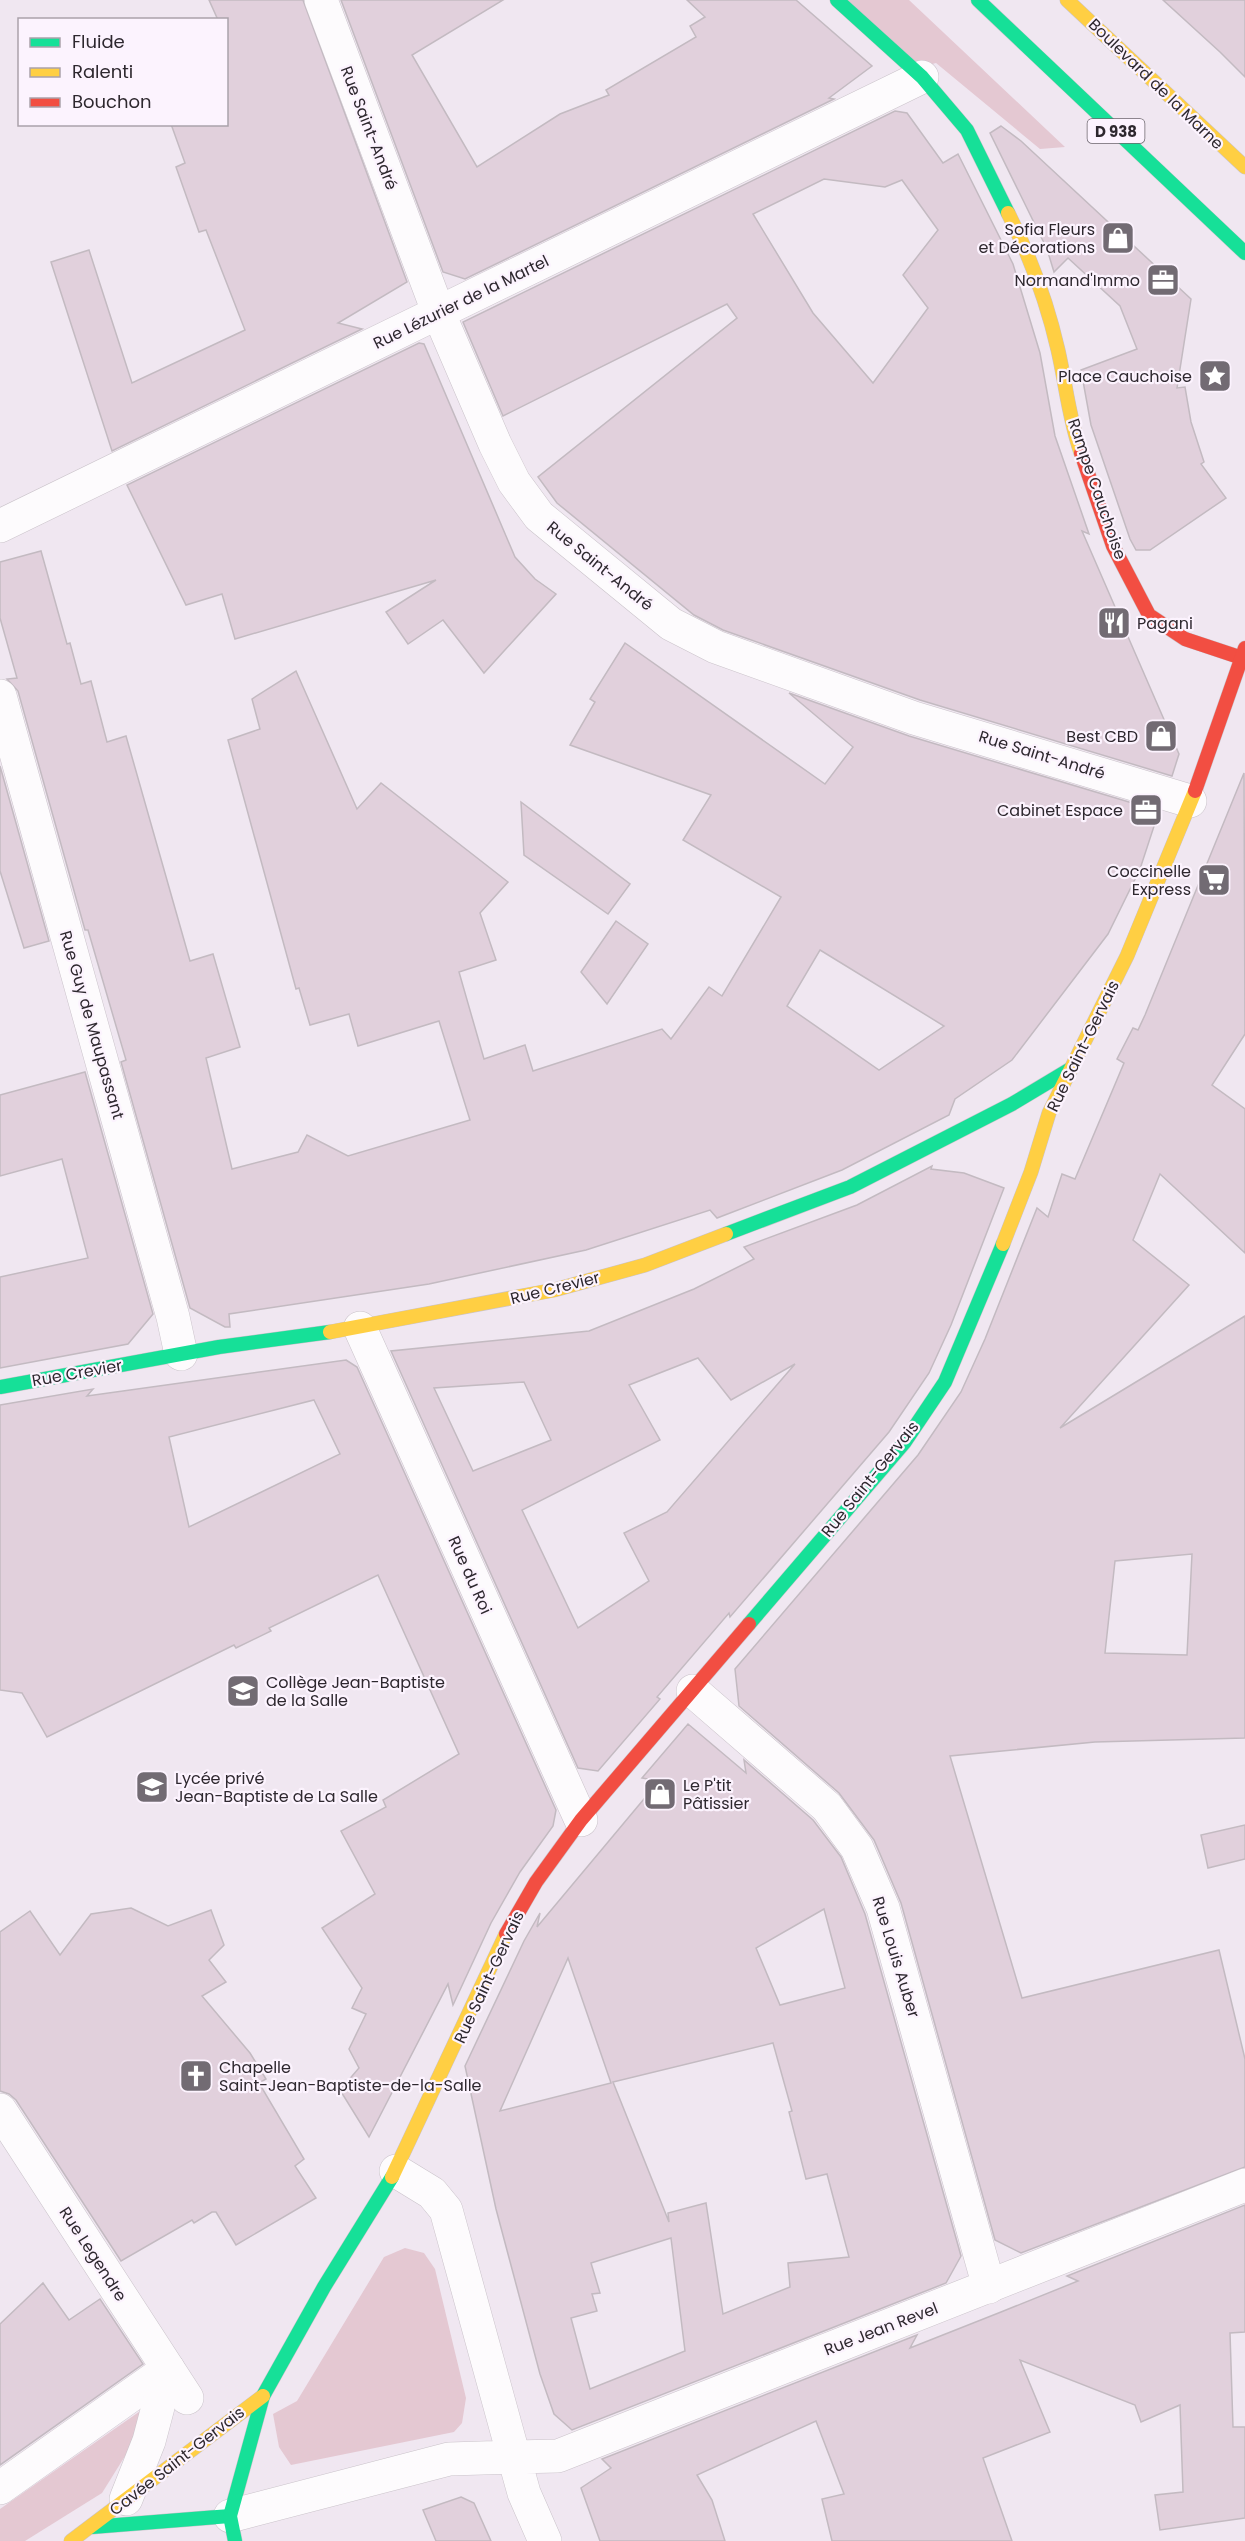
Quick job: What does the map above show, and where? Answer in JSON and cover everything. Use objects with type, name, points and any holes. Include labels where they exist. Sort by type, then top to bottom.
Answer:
[{"type":"street","name":"Rue Saint-André","points":[[321,0],[439,314],[495,444],[520,491],[539,516],[671,624],[716,647],[914,718],[1190,801]]},
{"type":"street","name":"Rampe Cauchoise","points":[[837,0],[922,77],[967,130],[1030,257],[1058,349],[1073,430],[1113,546],[1149,615],[1185,639],[1243,655]]},
{"type":"street","name":"D 938","points":[[978,0],[1245,253]]},
{"type":"street","name":"Boulevard de la Marne","points":[[1067,0],[1245,167]]},
{"type":"street","name":"Rue Lézurier de la Martel","points":[[0,526],[922,77]]},
{"type":"street","name":"Rue Saint-Gervais","points":[[263,2396],[353,2237],[396,2171],[507,1932],[536,1882],[581,1821],[904,1443],[945,1382],[968,1332],[1031,1172],[1049,1113],[1127,956],[1211,751],[1243,655]]},
{"type":"street","name":"Rue Guy de Maupassant","points":[[0,696],[173,1317],[181,1354]]},
{"type":"street","name":"Rue Crevier","points":[[0,1387],[181,1354],[360,1328],[554,1290],[645,1264],[850,1187],[1012,1104],[1072,1068]]},
{"type":"street","name":"Rue du Roi","points":[[360,1328],[581,1821]]},
{"type":"street","name":"Rue Louis Auber","points":[[693,1691],[827,1807],[857,1848],[884,1908],[989,2287]]},
{"type":"street","name":"Rue Legendre","points":[[0,2110],[187,2397]]},
{"type":"street","points":[[396,2171],[432,2193],[446,2210],[524,2493],[545,2541]]},
{"type":"street","name":"Rue Jean Revel","points":[[232,2528],[449,2459],[558,2456],[1245,2185]]},
{"type":"street","points":[[0,2488],[168,2369]]},
{"type":"street","points":[[126,2499],[149,2441],[168,2369]]},
{"type":"street","points":[[232,2528],[263,2396]]},
{"type":"street","name":"Cavée Saint-Gervais","points":[[71,2541],[263,2396]]},
{"type":"street","name":"Cavée Saint-Gervais","points":[[92,2527],[232,2528]]},
{"type":"shaded area","points":[[837,0],[909,0],[1065,147],[1040,149],[936,63],[914,69]]},
{"type":"shaded area","points":[[405,2248],[424,2253],[435,2269],[466,2398],[462,2423],[454,2432],[291,2465],[279,2447],[273,2414],[297,2401],[384,2257]]},
{"type":"shaded area","points":[[146,2407],[150,2416],[102,2493],[25,2541],[0,2541],[0,2509]]},
{"type":"building","points":[[209,0],[303,0],[407,282],[338,323],[362,329],[112,451],[51,262],[89,250],[132,383],[245,330],[206,230],[199,232],[176,167],[185,163],[172,126],[228,126],[228,18],[217,18]]},
{"type":"building","points":[[341,0],[503,0],[412,55],[477,167],[560,114],[609,95],[606,90],[696,37],[690,26],[705,17],[687,0],[796,0],[872,66],[829,98],[834,99],[465,279],[443,272]]},
{"type":"building","points":[[1163,0],[1245,0],[1245,77],[1220,52]]},
{"type":"building","points":[[895,111],[907,113],[943,163],[958,154],[1013,264],[1040,353],[1055,436],[1089,534],[1082,531],[1179,754],[1172,776],[920,700],[723,630],[694,615],[557,503],[538,477],[737,318],[727,304],[503,416],[463,322]],"holes":[[[824,179],[885,187],[902,180],[938,230],[903,275],[928,308],[873,383],[813,313],[753,214]]]},
{"type":"building","points":[[1001,126],[1021,141],[1191,299],[1177,388],[1185,387],[1191,422],[1204,462],[1201,464],[1226,498],[1150,550],[1136,550],[1130,539],[1091,425],[1081,370],[1137,349],[1120,306],[1068,258],[1054,272],[1047,249],[990,133]]},
{"type":"building","points":[[419,343],[424,344],[515,557],[535,579],[556,594],[484,673],[443,620],[408,644],[386,612],[436,580],[235,639],[222,594],[186,605],[127,485]]},
{"type":"building","points":[[41,551],[67,644],[70,643],[81,684],[91,681],[107,742],[126,736],[190,961],[213,954],[240,1047],[206,1058],[232,1169],[298,1152],[307,1135],[348,1156],[470,1120],[439,1021],[358,1046],[349,1014],[310,1025],[299,988],[296,989],[228,740],[260,729],[252,699],[296,671],[357,809],[381,783],[508,882],[480,913],[496,960],[459,972],[484,1059],[525,1045],[533,1071],[662,1029],[671,1039],[709,987],[722,996],[781,897],[683,840],[711,795],[570,745],[595,702],[590,699],[625,643],[825,784],[853,747],[789,693],[909,736],[1159,811],[1140,869],[1108,934],[1012,1060],[955,1099],[949,1115],[842,1170],[717,1218],[710,1210],[586,1250],[429,1284],[229,1314],[230,1327],[225,1327],[190,1308],[121,1062],[126,1060],[88,930],[85,930],[18,691],[7,679],[17,678],[0,618],[0,562]],"holes":[[[820,950],[944,1026],[879,1070],[787,1006]]]},
{"type":"building","points":[[0,766],[49,941],[24,948],[0,871]]},
{"type":"building","points":[[1244,773],[1245,1034],[1212,1085],[1245,1109],[1245,1253],[1160,1174],[1133,1240],[1189,1285],[1060,1428],[1245,1316],[1245,1738],[1095,1742],[950,1756],[1022,1998],[1219,1950],[1245,2059],[1245,2167],[1021,2253],[995,2240],[901,1903],[874,1840],[839,1793],[739,1706],[735,1669],[918,1455],[961,1392],[985,1339],[1037,1208],[1048,1217],[1062,1174],[1075,1179],[1124,1063],[1117,1059],[1133,1028],[1138,1030]],"holes":[[[1192,1554],[1187,1655],[1105,1653],[1115,1561]]]},
{"type":"building","points":[[521,802],[630,884],[608,914],[524,855]]},
{"type":"building","points":[[616,921],[648,944],[607,1004],[581,972]]},
{"type":"building","points":[[85,1072],[153,1314],[128,1344],[0,1368],[0,1277],[88,1258],[62,1159],[0,1176],[0,1095]]},
{"type":"building","points":[[932,1166],[931,1169],[964,1173],[1004,1188],[951,1325],[929,1373],[889,1432],[730,1617],[729,1613],[657,1697],[660,1699],[598,1771],[578,1768],[391,1351],[589,1331],[694,1289],[754,1259],[744,1247],[857,1205]],"holes":[[[698,1358],[731,1400],[795,1364],[667,1512],[624,1533],[649,1581],[578,1628],[522,1510],[660,1440],[629,1385]],[[524,1382],[551,1440],[473,1471],[434,1388]]]},
{"type":"building","points":[[346,1360],[357,1367],[556,1810],[553,1826],[520,1872],[491,1923],[453,2005],[448,1984],[369,2137],[340,2090],[359,2068],[349,2049],[366,2014],[352,2008],[362,1988],[322,1928],[375,1894],[341,1831],[386,1807],[383,1800],[459,1754],[378,1575],[269,1628],[271,1631],[236,1648],[234,1645],[47,1737],[22,1693],[0,1690],[0,1405],[93,1389],[87,1396]],"holes":[[[314,1400],[340,1454],[189,1527],[169,1437]]]},
{"type":"building","points":[[688,1724],[746,1773],[744,1760],[813,1820],[841,1857],[865,1914],[961,2256],[946,2283],[572,2430],[554,2414],[540,2374],[496,2209],[465,2066],[524,1941],[540,1913],[537,1927],[659,1781],[642,1778]],"holes":[[[824,1909],[845,1988],[780,2005],[756,1948]],[[568,1958],[611,2083],[500,2111]],[[773,2043],[792,2111],[789,2112],[806,2179],[827,2174],[849,2257],[788,2263],[790,2287],[723,2314],[706,2203],[668,2213],[669,2222],[613,2082]],[[671,2238],[685,2351],[590,2389],[571,2318],[597,2311],[592,2294],[600,2293],[591,2263]]]},
{"type":"building","points":[[1245,1825],[1245,1859],[1208,1868],[1201,1835]]},
{"type":"building","points":[[131,1908],[168,1926],[211,1910],[224,1945],[209,1960],[226,1982],[202,1996],[250,2053],[266,2079],[259,2083],[304,2159],[295,2166],[316,2198],[236,2245],[216,2212],[212,2212],[194,2223],[192,2220],[121,2261],[16,2100],[0,2091],[0,1932],[30,1911],[60,1955],[91,1914]]},
{"type":"building","points":[[1245,2205],[1245,2332],[1230,2333],[1233,2427],[1245,2427],[1245,2518],[1160,2530],[1155,2495],[1183,2492],[1180,2405],[1141,2422],[1135,2405],[1020,2360],[1050,2432],[983,2458],[1012,2541],[832,2541],[822,2499],[844,2494],[816,2421],[697,2475],[712,2500],[725,2541],[600,2541],[581,2488],[611,2468],[602,2459],[917,2335],[910,2348],[1078,2281],[1067,2276]]},
{"type":"building","points":[[43,2283],[69,2320],[100,2299],[143,2364],[0,2465],[0,2324]]},
{"type":"building","points":[[461,2497],[474,2503],[491,2541],[436,2541],[423,2510]]},
{"type":"traffic: fast","points":[[837,0],[922,77],[967,130],[1008,213]]},
{"type":"traffic: fast","points":[[978,0],[1245,253]]},
{"type":"traffic: fast","points":[[726,1234],[850,1187],[1012,1104],[1072,1068]]},
{"type":"traffic: fast","points":[[749,1624],[904,1443],[945,1382],[1003,1244]]},
{"type":"traffic: fast","points":[[0,1387],[219,1347],[330,1332]]},
{"type":"traffic: fast","points":[[235,2541],[230,2516],[263,2396],[324,2287],[392,2177]]},
{"type":"traffic: fast","points":[[92,2527],[230,2516]]},
{"type":"traffic: slow","points":[[1067,0],[1245,167]]},
{"type":"traffic: slow","points":[[1008,213],[1031,263],[1049,314],[1073,427],[1081,453]]},
{"type":"traffic: slow","points":[[1003,1244],[1031,1172],[1049,1113],[1127,956],[1195,791]]},
{"type":"traffic: slow","points":[[330,1332],[554,1290],[645,1265],[726,1234]]},
{"type":"traffic: slow","points":[[392,2177],[506,1934]]},
{"type":"traffic: slow","points":[[71,2541],[263,2396]]},
{"type":"traffic: jam","points":[[1081,453],[1113,546],[1149,615],[1185,639],[1245,659]]},
{"type":"traffic: jam","points":[[1195,791],[1245,648]]},
{"type":"traffic: jam","points":[[506,1934],[536,1882],[581,1820],[749,1624]]},
{"type":"place","name":"Sofia Fleurs et Décorations","points":[[1118,238]]},
{"type":"place","name":"Normand'Immo","points":[[1163,280]]},
{"type":"place","name":"Place Cauchoise","points":[[1215,376]]},
{"type":"place","name":"Pagani","points":[[1114,623]]},
{"type":"place","name":"Best CBD","points":[[1161,736]]},
{"type":"place","name":"Cabinet Espace","points":[[1146,810]]},
{"type":"place","name":"Coccinelle Express","points":[[1214,880]]},
{"type":"place","name":"Collège Jean-Baptiste de la Salle","points":[[243,1691]]},
{"type":"place","name":"Lycée privé Jean-Baptiste de La Salle","points":[[152,1787]]},
{"type":"place","name":"Le P'tit Pâtissier","points":[[660,1794]]},
{"type":"place","name":"Chapelle Saint-Jean-Baptiste-de-la-Salle","points":[[196,2076]]}]
